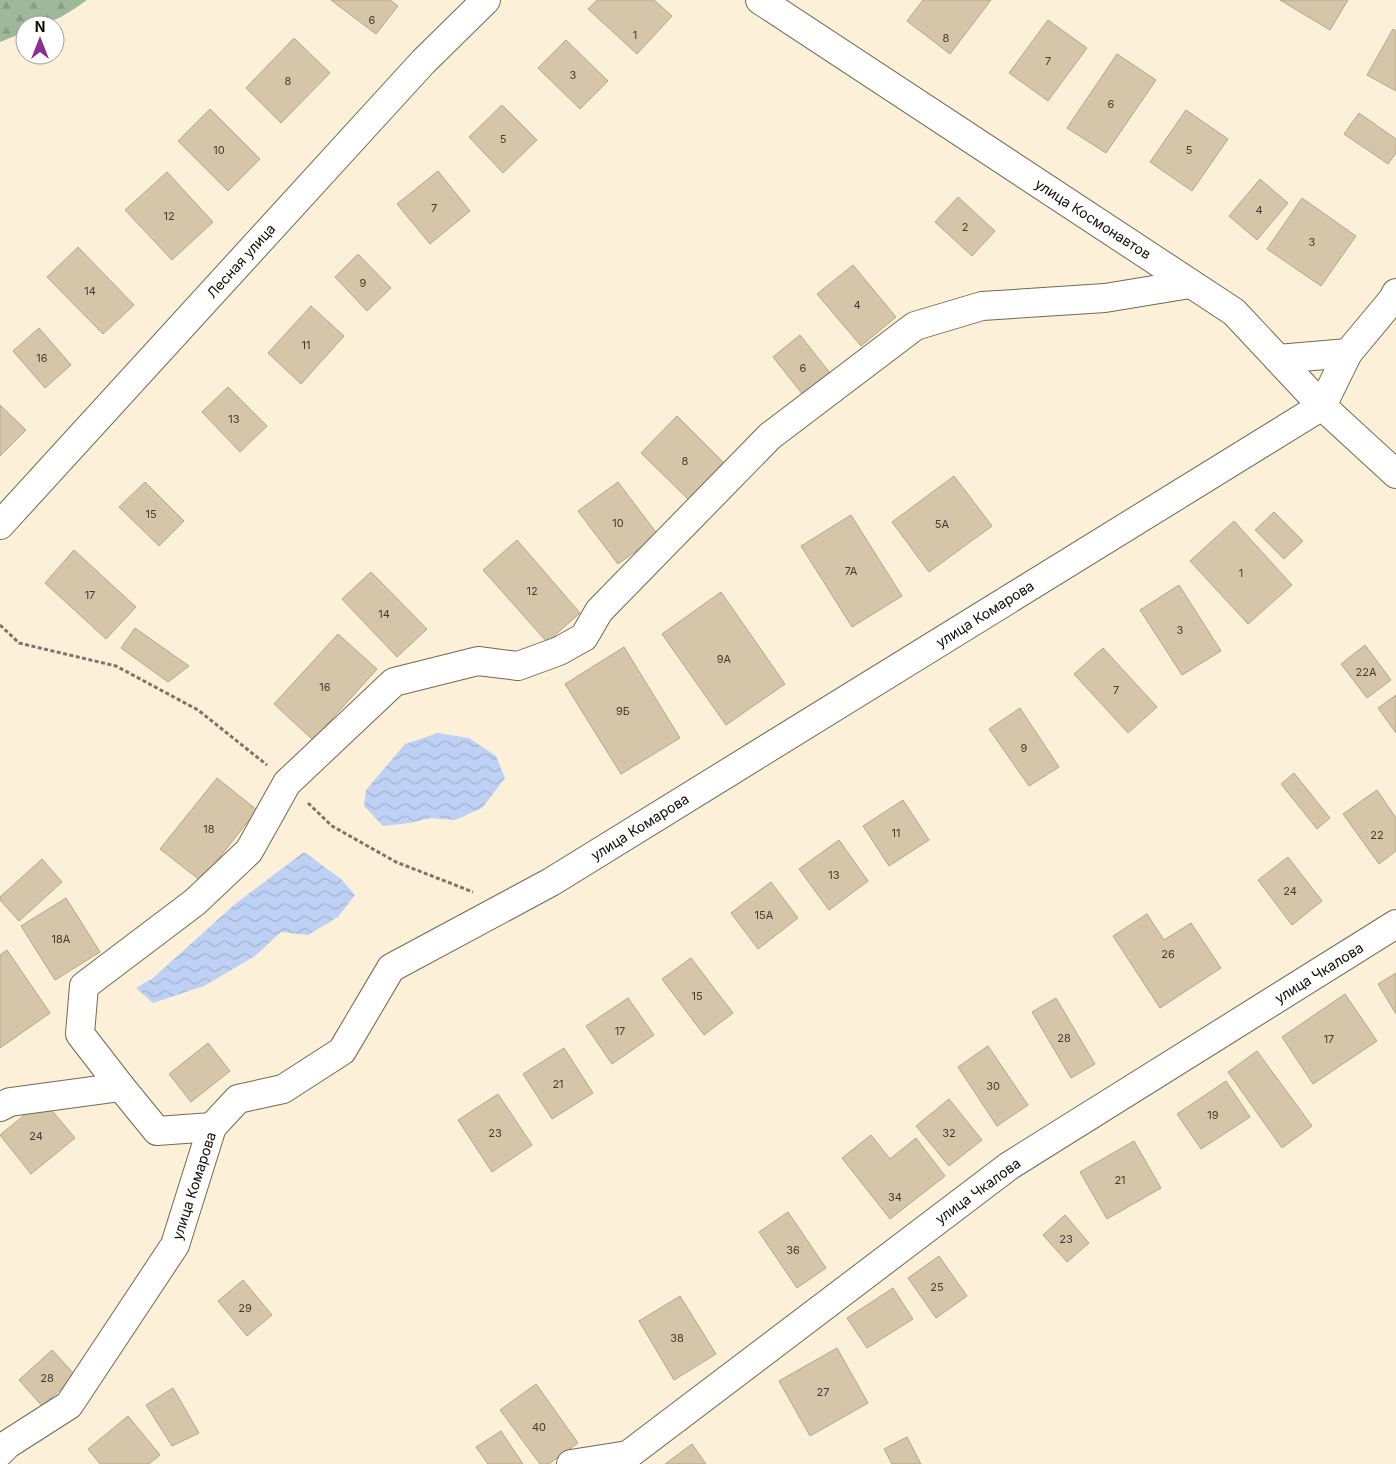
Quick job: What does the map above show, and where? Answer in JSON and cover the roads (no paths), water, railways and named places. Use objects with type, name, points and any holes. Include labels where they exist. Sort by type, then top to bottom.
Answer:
[{"type":"street","name":"Лесная улица","points":[[0,525],[423,62],[486,0]]},
{"type":"street","name":"улица Космонавтов","points":[[760,0],[1234,312],[1322,406],[1396,474]]},
{"type":"street","points":[[212,1127],[157,1132],[80,1034],[84,986],[195,902],[249,851],[287,783],[394,682],[478,661],[518,666],[559,651],[584,637],[599,611],[770,436],[915,326],[982,306],[1105,298],[1190,284]]},
{"type":"street","points":[[1322,406],[1348,353],[1394,299],[1396,293]]},
{"type":"street","points":[[1278,359],[1348,353]]},
{"type":"street","name":"улица Комарова","points":[[0,1452],[8,1444],[70,1405],[175,1245],[212,1127],[238,1099],[284,1089],[342,1052],[391,968],[551,882],[1322,406]]},
{"type":"street","name":"улица Чкалова","points":[[571,1464],[628,1454],[1009,1166],[1396,924]]},
{"type":"street","points":[[0,1107],[10,1102],[121,1087]]},
{"type":"water","points":[[438,733],[469,738],[496,756],[505,778],[482,808],[455,820],[431,818],[383,826],[364,806],[366,790],[405,744]]},
{"type":"water","points":[[304,852],[341,879],[355,895],[338,917],[308,935],[281,932],[255,956],[204,986],[153,1003],[136,988],[153,978],[235,904]]}]
